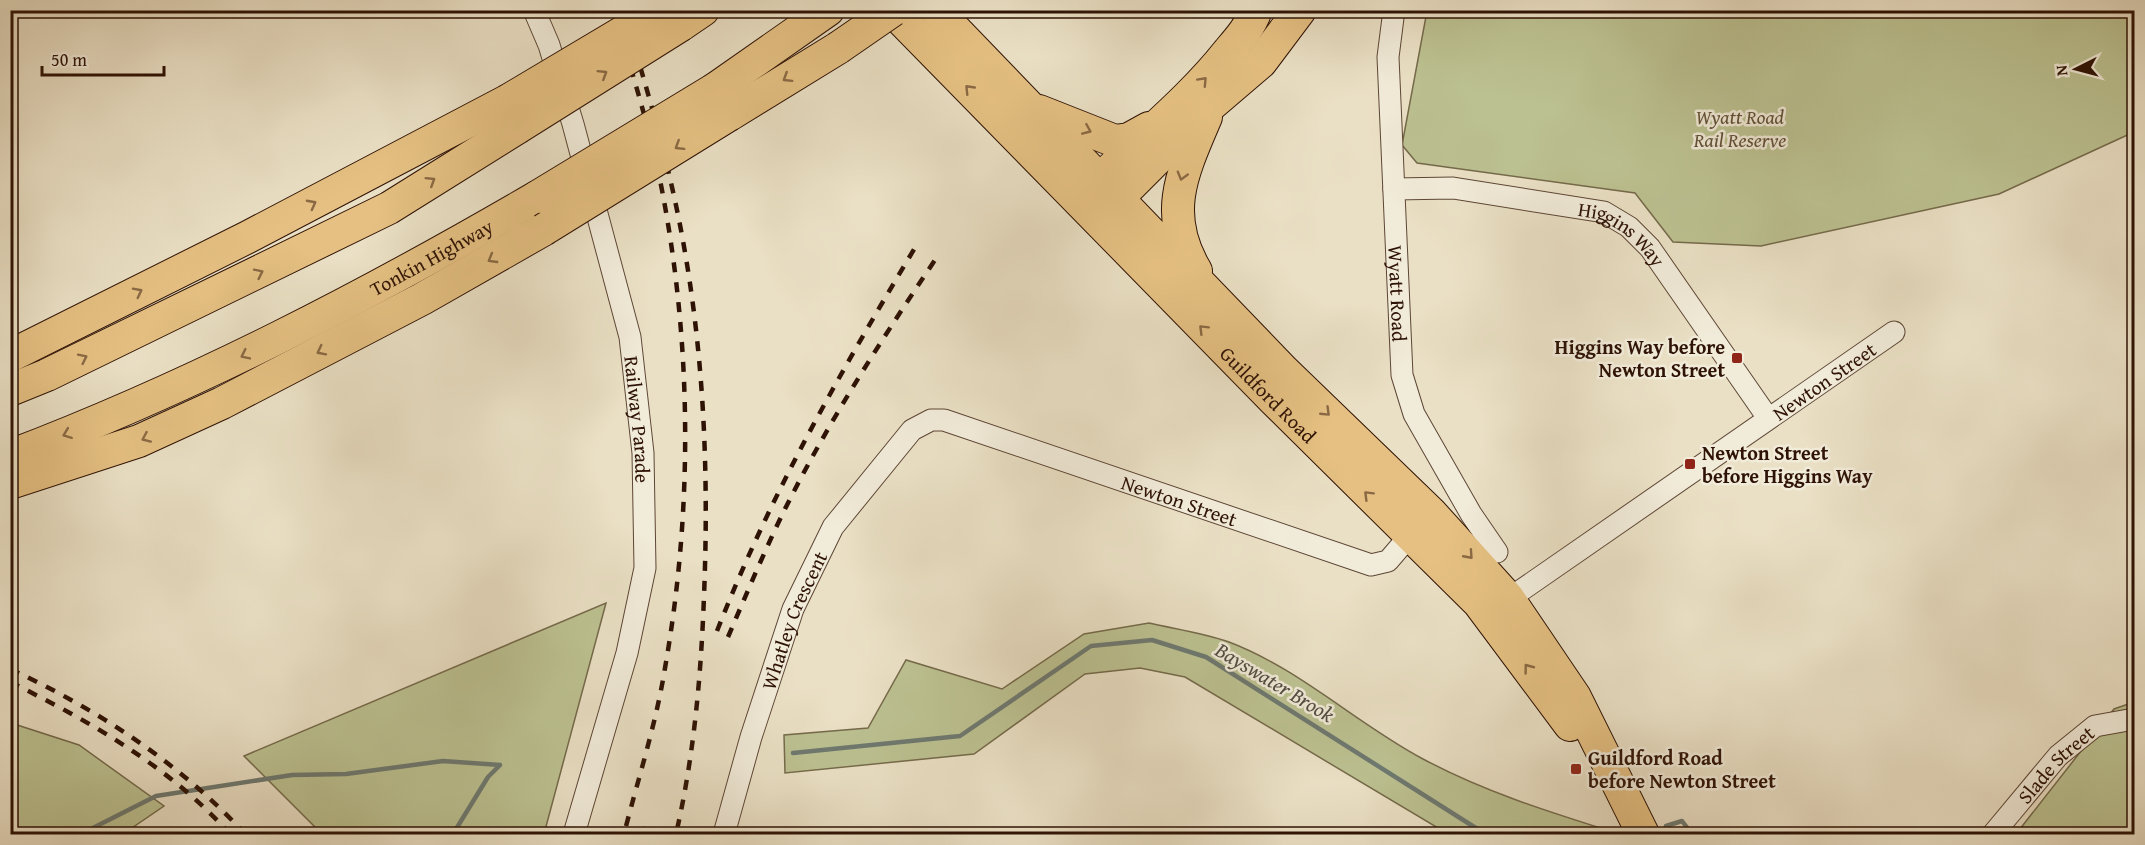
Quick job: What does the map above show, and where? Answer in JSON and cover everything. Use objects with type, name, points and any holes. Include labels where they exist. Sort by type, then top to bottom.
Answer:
[{"type":"highway","points":[[10,483],[140,441],[222,403],[422,299],[543,230],[722,102],[838,48],[893,10]]},
{"type":"highway","name":"Guildford Road","points":[[893,10],[1097,201],[1213,299],[1284,372],[1431,513],[1498,606],[1575,697],[1623,799],[1643,834]]},
{"type":"highway","name":"Guildford Road","points":[[936,10],[1033,109],[1097,201],[1409,536],[1479,603],[1498,606]]},
{"type":"highway","points":[[1097,201],[1161,122],[1218,66],[1251,24],[1256,10]]},
{"type":"highway","points":[[1097,201],[1261,62],[1300,10]]},
{"type":"highway","points":[[10,356],[249,237],[512,114],[681,15]]},
{"type":"highway","name":"Tonkin Highway","points":[[10,456],[90,426],[247,355],[415,268],[537,197],[722,102],[819,17]]},
{"type":"highway","points":[[1213,103],[1185,166],[1177,207],[1182,243],[1213,299]]},
{"type":"highway","points":[[1033,109],[1115,141],[1129,139],[1161,122]]},
{"type":"highway","points":[[10,390],[58,370],[389,207],[512,114]]},
{"type":"street","name":"Railway Parade","points":[[534,10],[549,45],[573,124],[630,337],[643,453],[645,568],[627,653],[574,834]]},
{"type":"street","name":"Wyatt Road","points":[[1394,10],[1388,57],[1402,375],[1414,414],[1471,514],[1497,552]]},
{"type":"street","name":"Higgins Way","points":[[1394,189],[1453,188],[1543,201],[1604,212],[1629,227],[1650,248],[1768,418]]},
{"type":"street","name":"Newton Street","points":[[1498,606],[1552,571],[1894,332]]},
{"type":"street","name":"Newton Street","points":[[912,430],[931,420],[944,420],[1371,565],[1388,561],[1431,513]]},
{"type":"street","name":"Whatley Crescent","points":[[724,834],[751,737],[793,609],[834,527],[912,430]]},
{"type":"street","name":"Slade Street","points":[[1993,834],[2058,756],[2095,726],[2134,719]]},
{"type":"green space","name":"Wyatt Road Rail Reserve","points":[[1427,11],[2134,11],[2134,132],[1999,194],[1761,246],[1673,242],[1635,193],[1417,163],[1402,145]]},
{"type":"green space","points":[[606,603],[544,834],[322,834],[244,756]]},
{"type":"green space","points":[[1149,623],[1219,639],[1255,653],[1423,759],[1492,791],[1610,831],[1611,834],[1448,834],[1185,677],[1140,668],[1085,674],[974,754],[785,773],[784,735],[868,728],[906,660],[1002,689],[1084,634]]},
{"type":"green space","points":[[2134,702],[2134,834],[2016,834],[2114,709]]},
{"type":"green space","points":[[11,723],[79,745],[164,806],[123,834],[11,834]]},
{"type":"waterway","name":"Bayswater Brook","points":[[793,753],[960,736],[1091,646],[1152,640],[1206,657],[1479,830],[1491,834]]},
{"type":"waterway","points":[[81,834],[156,796],[292,775],[346,774],[443,761],[500,765]]},
{"type":"waterway","points":[[453,834],[488,777],[500,765]]},
{"type":"waterway","name":"Bayswater Brook","points":[[1666,826],[1682,821],[1692,834]]},
{"type":"railway","points":[[613,10],[633,75],[661,185],[679,305],[685,426],[681,548],[674,608],[657,710],[624,834]]},
{"type":"railway","points":[[623,10],[654,117],[680,225],[695,317],[703,410],[706,503],[701,656],[692,746],[676,834]]},
{"type":"railway","points":[[717,631],[760,530],[808,434],[916,246]]},
{"type":"railway","points":[[728,637],[777,526],[819,445],[876,350],[937,257]]},
{"type":"railway","points":[[10,669],[106,720],[136,740],[194,784],[245,834]]},
{"type":"railway","points":[[10,682],[70,713],[156,767],[207,810],[230,834]]},
{"type":"railway","points":[[644,834],[646,827]]},
{"type":"place","name":"Higgins Way before Newton Street","points":[[1737,358]]},
{"type":"place","name":"Newton Street before Higgins Way","points":[[1690,464]]},
{"type":"place","name":"Guildford Road before Newton Street","points":[[1576,769]]}]
